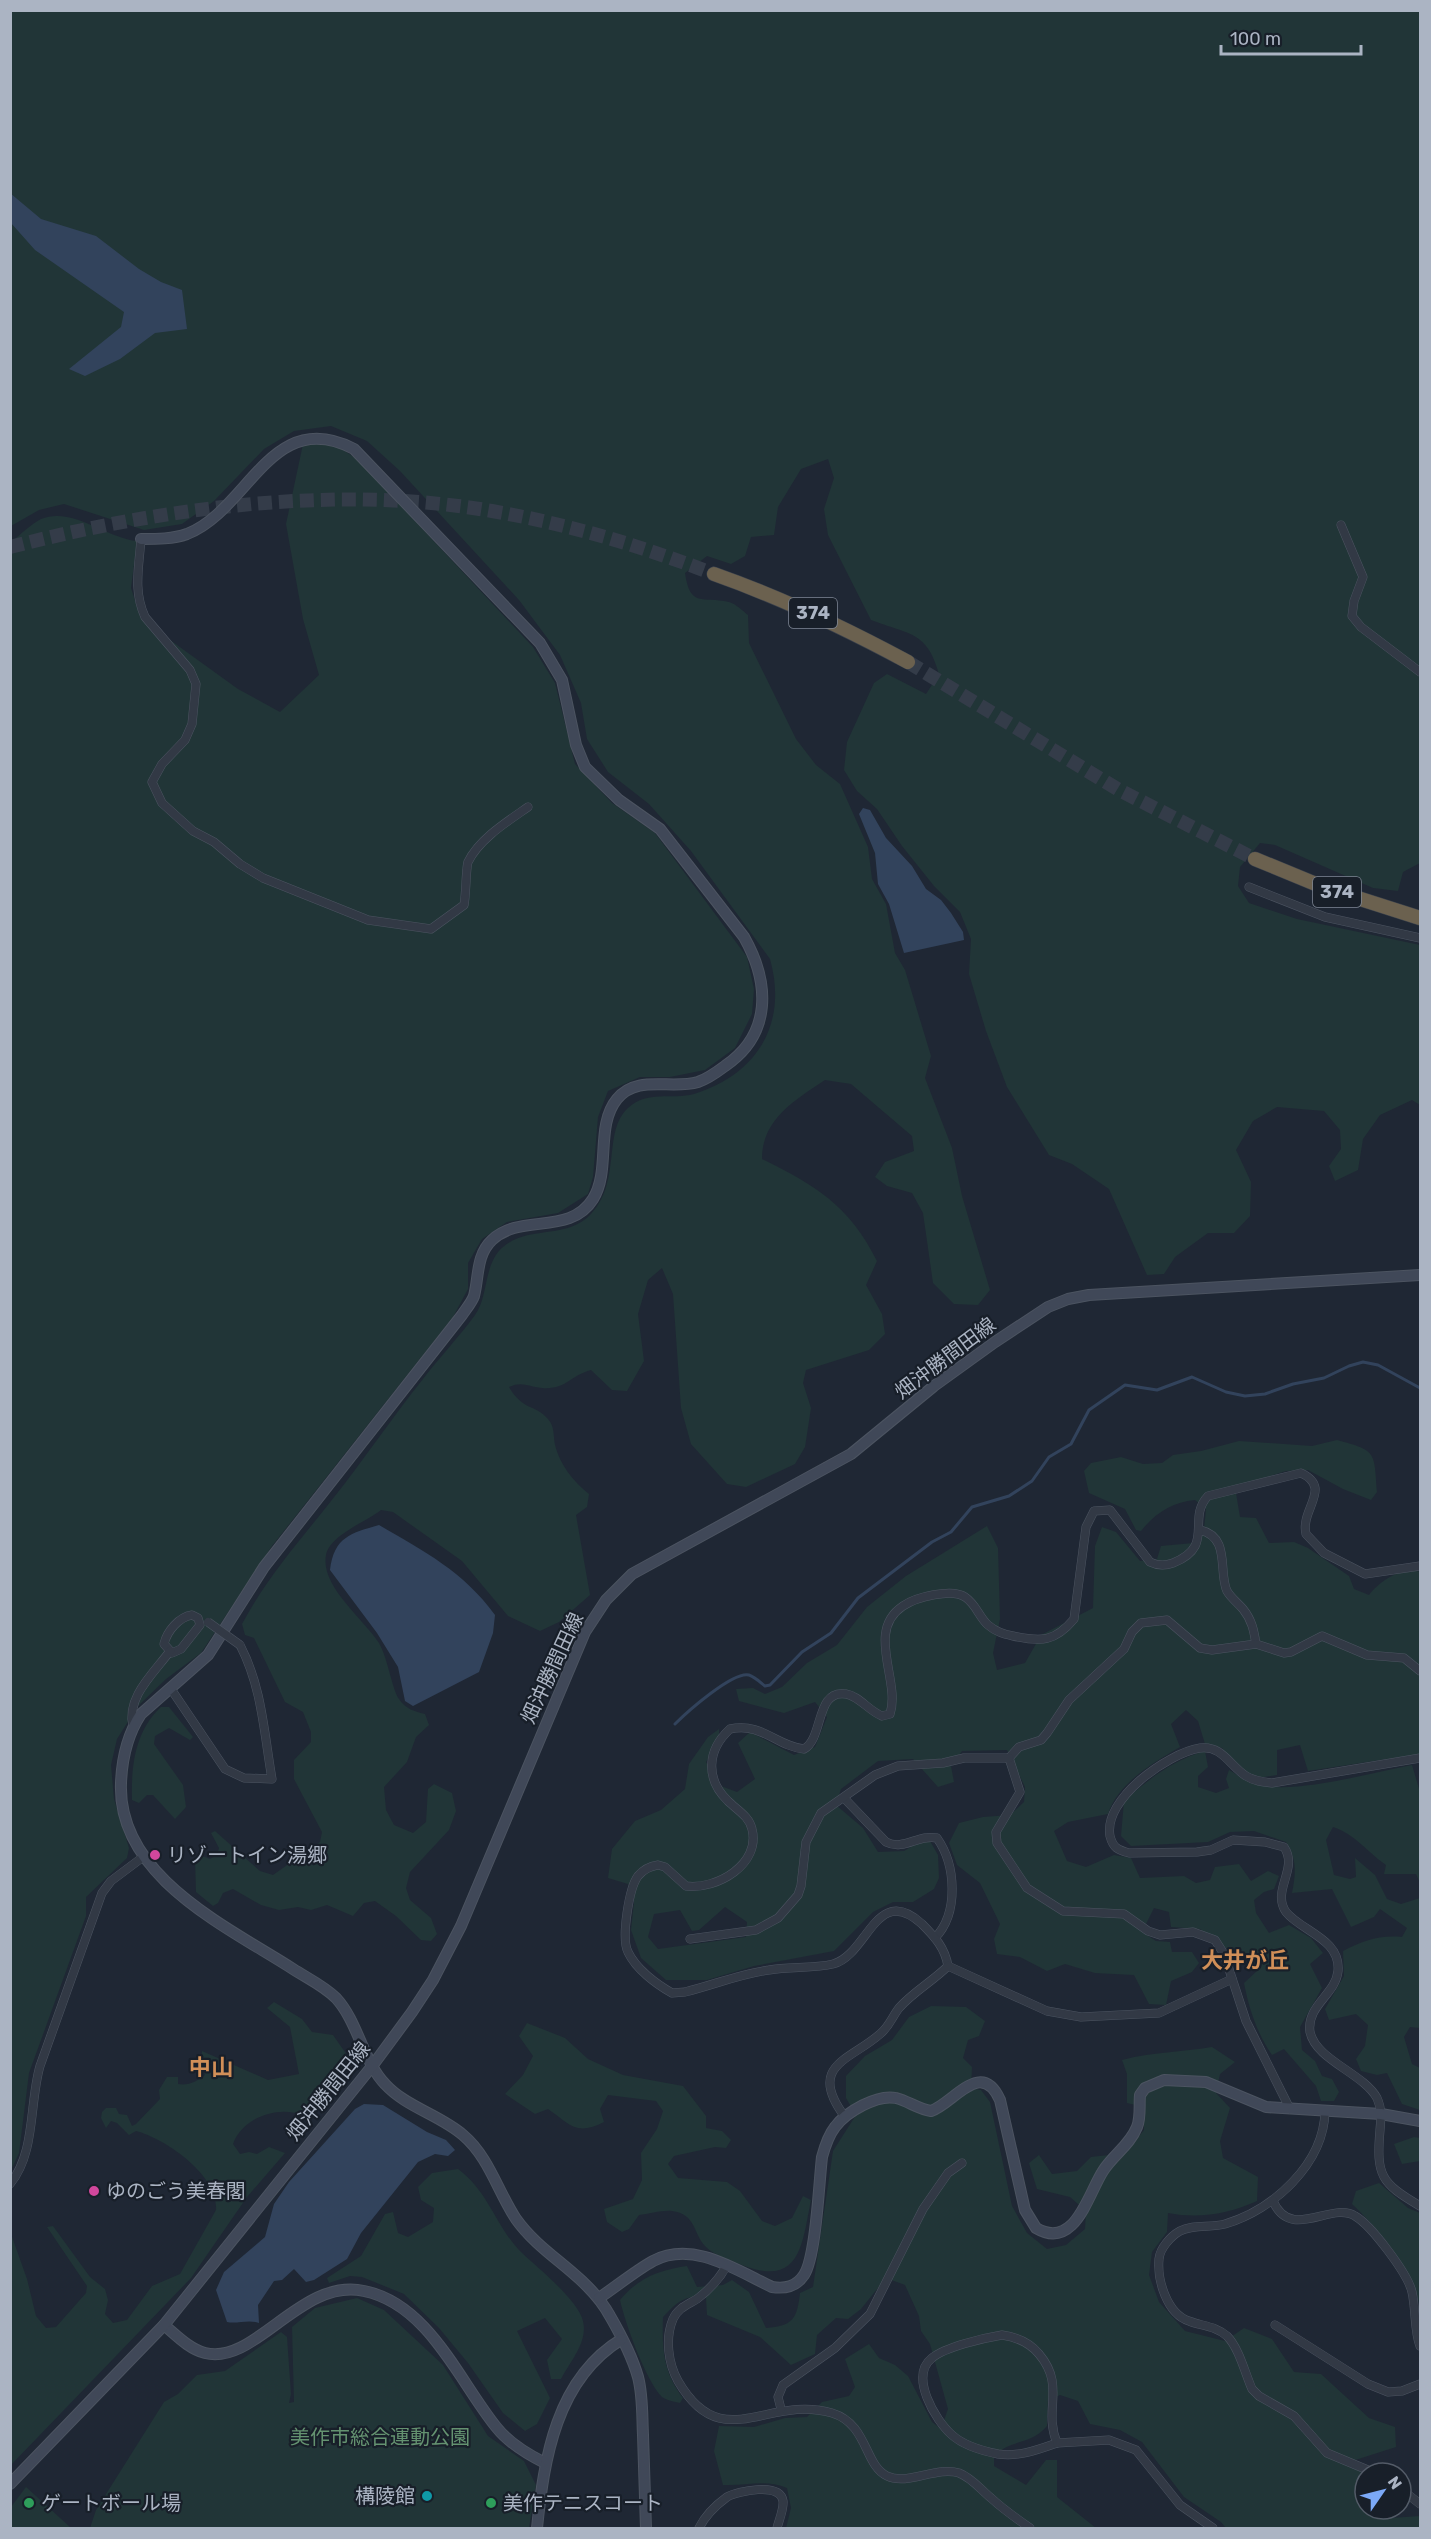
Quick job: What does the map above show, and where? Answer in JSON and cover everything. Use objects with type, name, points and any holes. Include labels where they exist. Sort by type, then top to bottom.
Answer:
[{"type":"highway","name":"374","points":[[714,574],[767,593],[839,625],[908,662]]},
{"type":"highway","name":"374","points":[[1256,860],[1323,887],[1420,918]]},
{"type":"street","points":[[528,807],[480,847],[467,864],[468,884],[464,905],[431,929],[399,923],[381,924],[352,915],[263,878],[240,864],[214,842],[193,831],[162,803],[152,782],[162,764],[185,740],[192,724],[196,684],[190,670],[144,617],[140,608],[136,592],[141,539],[169,538],[188,533],[220,510],[271,457],[300,441],[330,439],[354,449],[540,643],[562,680],[576,745],[585,767],[620,800],[660,829],[744,937],[756,964],[763,997],[759,1021],[751,1042],[736,1058],[718,1071],[699,1081],[676,1086],[648,1084],[630,1087],[616,1099],[609,1112],[600,1184],[593,1200],[582,1212],[568,1220],[505,1230],[490,1242],[481,1257],[473,1297],[462,1315],[264,1567],[208,1655],[171,1689],[154,1701],[133,1726],[122,1766],[120,1796],[127,1820],[143,1857],[159,1876],[198,1908],[329,1992],[346,2013],[373,2065],[388,2088],[451,2126],[471,2143],[527,2233],[579,2276],[599,2298],[622,2339],[639,2379],[642,2402],[646,2529]]},
{"type":"street","points":[[1341,525],[1363,577],[1354,601],[1352,616],[1361,627],[1420,672]]},
{"type":"street","points":[[1249,887],[1325,917],[1420,938]]},
{"type":"street","name":"畑沖勝間田線","points":[[10,2484],[164,2325],[373,2065],[433,1980],[461,1926],[585,1632],[606,1600],[632,1574],[851,1454],[961,1365],[1048,1307],[1068,1299],[1089,1295],[1420,1275]]},
{"type":"street","points":[[948,1966],[943,1947],[935,1938],[913,1917],[895,1911],[876,1921],[852,1952],[834,1964],[765,1970],[685,1992],[672,1993],[636,1964],[625,1943],[633,1888],[640,1873],[658,1865],[665,1868],[686,1886],[717,1882],[732,1875],[742,1866],[754,1843],[752,1827],[715,1786],[711,1771],[712,1757],[724,1735],[730,1729],[739,1727],[759,1729],[794,1748],[804,1749],[816,1738],[825,1702],[836,1694],[847,1694],[882,1716],[890,1714],[893,1704],[885,1647],[886,1631],[894,1615],[913,1601],[953,1592],[964,1596],[987,1624],[1000,1633],[1038,1642],[1048,1640],[1074,1619],[1086,1527],[1094,1511],[1110,1510],[1140,1551],[1157,1566],[1168,1565],[1191,1553],[1198,1543],[1200,1504],[1208,1496],[1301,1473],[1311,1478],[1316,1485],[1316,1493],[1306,1517],[1306,1534],[1324,1553],[1365,1574],[1420,1566]]},
{"type":"street","points":[[1200,1530],[1214,1540],[1223,1553],[1224,1583],[1228,1593],[1250,1618],[1256,1644]]},
{"type":"street","points":[[171,1689],[225,1769],[244,1778],[272,1779],[260,1710],[260,1696],[240,1645],[208,1622],[192,1615],[178,1621],[164,1644],[172,1653],[181,1649],[200,1624],[198,1618]]},
{"type":"street","points":[[690,1939],[756,1930],[778,1918],[798,1895],[806,1842],[811,1828],[821,1813],[875,1775],[898,1766],[943,1763],[964,1758],[1009,1758],[1019,1747],[1041,1740],[1069,1700],[1124,1649],[1132,1632],[1141,1623],[1167,1620],[1200,1648],[1212,1650],[1256,1644],[1284,1653],[1291,1652],[1322,1636],[1367,1655],[1404,1658],[1420,1671]]},
{"type":"street","points":[[133,1726],[130,1717],[133,1702],[170,1651]]},
{"type":"street","points":[[1420,1758],[1272,1783],[1260,1782],[1246,1776],[1224,1755],[1214,1749],[1191,1750],[1175,1756],[1160,1766],[1122,1798],[1109,1831],[1112,1844],[1118,1850],[1129,1853],[1197,1852],[1211,1850],[1233,1840],[1265,1842],[1284,1847],[1290,1863],[1281,1896],[1283,1906],[1288,1914],[1324,1940],[1337,1963],[1335,1981],[1314,2010],[1310,2033],[1322,2050],[1367,2086],[1376,2097],[1382,2114],[1380,2169],[1386,2182],[1420,2206]]},
{"type":"street","points":[[1009,1758],[1020,1792],[996,1832],[997,1843],[1027,1888],[1063,1911],[1124,1914],[1148,1931],[1160,1935],[1193,1932],[1206,1934],[1221,1948],[1242,2012],[1290,2109]]},
{"type":"street","points":[[844,1798],[886,1842],[895,1846],[906,1844],[924,1835],[937,1838],[944,1848],[951,1876],[951,1907],[949,1921],[935,1938]]},
{"type":"street","points":[[10,2184],[29,2141],[33,2089],[40,2066],[102,1893],[111,1881],[143,1857]]},
{"type":"street","points":[[948,1966],[1047,2011],[1081,2017],[1159,2013],[1232,1979]]},
{"type":"street","points":[[844,2117],[833,2091],[831,2081],[833,2069],[842,2059],[879,2035],[898,2009],[948,1966]]},
{"type":"street","points":[[599,2298],[655,2260],[674,2254],[693,2253],[727,2265],[772,2287],[782,2288],[795,2285],[804,2276],[809,2265],[822,2157],[835,2126],[844,2117],[884,2098],[896,2098],[921,2110],[931,2111],[946,2104],[971,2083],[981,2082],[991,2087],[1000,2100],[1025,2210],[1036,2228],[1053,2234],[1070,2228],[1077,2220],[1101,2173],[1133,2135],[1140,2115],[1140,2095],[1154,2082],[1164,2080],[1206,2082],[1217,2085],[1254,2104],[1290,2109],[1382,2114],[1420,2121]]},
{"type":"street","points":[[1325,2111],[1314,2153],[1290,2185],[1273,2201],[1223,2224],[1181,2230],[1167,2242],[1159,2258],[1161,2281],[1166,2298],[1176,2314],[1186,2321],[1215,2328],[1227,2336],[1252,2389],[1259,2396],[1294,2416],[1327,2454],[1353,2464]]},
{"type":"street","points":[[781,2409],[778,2397],[783,2385],[836,2348],[870,2314],[923,2210],[948,2173],[962,2163]]},
{"type":"street","points":[[1273,2201],[1280,2212],[1298,2220],[1311,2221],[1345,2211],[1366,2226],[1408,2280],[1417,2314],[1420,2346]]},
{"type":"street","points":[[727,2265],[707,2290],[676,2313],[670,2334],[673,2372],[693,2402],[704,2412],[718,2419],[733,2421],[781,2409],[810,2408],[834,2414],[853,2425],[876,2466],[885,2476],[897,2479],[941,2472],[958,2473],[972,2480],[1030,2529]]},
{"type":"street","points":[[164,2325],[192,2348],[205,2353],[222,2354],[250,2341],[309,2301],[331,2292],[356,2290],[382,2296],[400,2307],[445,2351],[498,2430],[513,2444],[544,2463]]},
{"type":"street","points":[[1275,2325],[1368,2384],[1388,2392],[1402,2391],[1420,2384]]},
{"type":"street","points":[[1057,2443],[1054,2436],[1054,2379],[1035,2349],[1017,2337],[1002,2335],[986,2338],[942,2352],[930,2359],[922,2372],[924,2390],[938,2420],[963,2443],[998,2454],[1021,2455],[1057,2443],[1109,2440],[1136,2450],[1180,2505],[1213,2529]]},
{"type":"street","points":[[537,2529],[544,2463],[561,2414],[580,2379],[605,2349],[622,2339]]},
{"type":"street","points":[[699,2529],[713,2509],[730,2495],[759,2490],[773,2490],[780,2495],[783,2502],[777,2529]]},
{"type":"green space","points":[[11,11],[1420,11],[1420,863],[1403,872],[1398,891],[1373,888],[1275,845],[1260,843],[1240,867],[1238,886],[1249,903],[1297,919],[1420,945],[1420,1105],[1412,1100],[1380,1115],[1363,1139],[1358,1170],[1335,1181],[1329,1166],[1341,1149],[1340,1130],[1324,1111],[1277,1107],[1253,1121],[1236,1150],[1251,1182],[1250,1216],[1234,1233],[1208,1233],[1175,1257],[1164,1274],[1147,1275],[1109,1189],[1072,1164],[1049,1155],[1007,1087],[986,1031],[969,974],[971,939],[960,912],[934,886],[902,846],[877,809],[857,791],[844,770],[847,742],[874,683],[887,674],[926,694],[939,674],[929,650],[915,636],[871,620],[828,535],[824,509],[834,478],[828,459],[801,469],[778,507],[774,535],[751,537],[745,556],[731,564],[707,556],[685,573],[687,584],[694,596],[729,602],[748,615],[749,643],[796,739],[816,765],[840,784],[868,847],[872,879],[886,904],[895,953],[905,970],[931,1056],[925,1078],[952,1148],[962,1196],[990,1290],[978,1305],[954,1304],[933,1283],[923,1213],[912,1193],[887,1186],[875,1177],[885,1162],[914,1151],[912,1136],[851,1084],[825,1080],[792,1103],[774,1122],[763,1145],[762,1159],[814,1188],[829,1199],[855,1225],[877,1261],[866,1285],[882,1314],[885,1334],[869,1350],[806,1370],[803,1383],[811,1408],[805,1447],[795,1464],[746,1487],[727,1484],[691,1444],[681,1408],[673,1294],[662,1268],[648,1280],[638,1314],[644,1361],[627,1391],[612,1390],[591,1370],[557,1387],[542,1388],[522,1384],[509,1387],[519,1400],[548,1419],[553,1428],[557,1452],[564,1466],[589,1494],[587,1507],[576,1515],[590,1595],[559,1622],[540,1631],[508,1616],[462,1561],[393,1512],[381,1510],[334,1541],[326,1555],[326,1567],[336,1590],[379,1643],[399,1699],[410,1709],[425,1714],[429,1725],[416,1737],[407,1762],[384,1787],[386,1810],[394,1825],[413,1833],[426,1822],[428,1789],[434,1784],[452,1793],[456,1811],[449,1830],[410,1872],[406,1888],[410,1900],[431,1918],[437,1934],[431,1941],[421,1940],[396,1916],[375,1901],[364,1903],[353,1916],[327,1905],[311,1910],[298,1907],[279,1910],[261,1905],[233,1889],[223,1893],[218,1903],[213,1906],[196,1892],[195,1858],[200,1855],[210,1859],[217,1855],[219,1848],[211,1833],[215,1831],[260,1871],[273,1875],[320,1842],[322,1832],[294,1779],[294,1760],[311,1742],[311,1732],[303,1712],[285,1702],[254,1638],[245,1635],[242,1624],[262,1590],[284,1560],[343,1486],[411,1394],[475,1315],[492,1262],[497,1254],[513,1240],[571,1227],[591,1214],[606,1187],[616,1130],[620,1118],[628,1108],[635,1102],[651,1097],[694,1094],[716,1085],[751,1059],[763,1043],[771,1025],[775,1004],[775,982],[770,959],[691,851],[649,804],[608,772],[587,739],[581,703],[560,655],[519,600],[400,471],[367,441],[331,426],[294,431],[264,449],[214,501],[182,524],[144,530],[64,504],[39,510],[11,526]]},
{"type":"green space","points":[[318,443],[340,448],[357,459],[533,647],[555,683],[575,764],[612,803],[655,833],[747,957],[754,989],[752,1014],[735,1048],[705,1070],[670,1077],[640,1077],[608,1091],[598,1117],[593,1177],[588,1194],[558,1213],[507,1222],[482,1239],[468,1263],[468,1289],[453,1317],[272,1546],[201,1653],[166,1679],[138,1706],[117,1739],[111,1765],[114,1799],[129,1848],[127,1858],[86,1897],[86,1916],[29,2073],[19,2153],[11,2170],[11,542],[37,521],[53,516],[77,519],[125,539],[137,541],[131,588],[141,619],[238,689],[280,712],[319,675],[303,619],[286,524],[303,444]]},
{"type":"green space","points":[[1337,1440],[1366,1450],[1374,1460],[1376,1478],[1377,1492],[1371,1500],[1343,1489],[1308,1470],[1286,1471],[1235,1487],[1240,1517],[1256,1518],[1269,1543],[1294,1542],[1308,1548],[1349,1576],[1354,1589],[1369,1595],[1392,1576],[1413,1570],[1420,1572],[1420,1754],[1308,1771],[1300,1745],[1277,1750],[1277,1775],[1258,1778],[1238,1767],[1222,1748],[1205,1744],[1198,1721],[1186,1710],[1171,1724],[1180,1747],[1128,1783],[1108,1814],[1068,1822],[1054,1831],[1067,1861],[1086,1867],[1114,1855],[1131,1858],[1140,1878],[1184,1876],[1196,1883],[1210,1880],[1215,1867],[1239,1864],[1251,1881],[1268,1871],[1279,1876],[1274,1889],[1264,1892],[1254,1900],[1256,1913],[1269,1933],[1289,1925],[1311,1938],[1323,1953],[1310,1964],[1322,1988],[1300,2027],[1302,2050],[1315,2061],[1322,2076],[1332,2079],[1339,2092],[1334,2101],[1321,2101],[1316,2086],[1284,2049],[1272,2055],[1267,2047],[1254,2020],[1244,1983],[1258,1970],[1248,1954],[1238,1957],[1200,1929],[1171,1927],[1169,1912],[1154,1908],[1142,1932],[1156,1941],[1170,1942],[1172,1952],[1192,1952],[1199,1963],[1192,1972],[1171,1981],[1166,2005],[1149,2004],[1134,1975],[1095,1973],[1065,1964],[1047,1971],[1020,1957],[997,1954],[994,1939],[1000,1924],[980,1883],[957,1865],[949,1843],[959,1823],[983,1817],[1010,1815],[1024,1802],[1025,1787],[1007,1750],[962,1751],[951,1766],[954,1782],[938,1787],[913,1759],[878,1761],[841,1789],[836,1805],[863,1828],[878,1852],[904,1851],[916,1844],[930,1841],[938,1855],[939,1878],[934,1889],[913,1902],[893,1902],[873,1912],[834,1951],[754,1966],[707,1980],[666,1980],[641,1958],[631,1930],[634,1902],[628,1884],[608,1878],[612,1849],[635,1821],[661,1810],[685,1789],[689,1764],[708,1737],[719,1729],[719,1739],[706,1762],[721,1786],[737,1792],[755,1779],[738,1743],[750,1732],[794,1755],[815,1747],[827,1717],[815,1702],[784,1713],[739,1701],[736,1689],[753,1688],[765,1694],[782,1687],[807,1663],[837,1645],[867,1607],[906,1576],[987,1526],[998,1548],[1000,1619],[993,1653],[997,1670],[1025,1663],[1041,1635],[1093,1608],[1095,1546],[1102,1527],[1116,1532],[1140,1561],[1157,1559],[1161,1546],[1193,1543],[1204,1529],[1206,1509],[1195,1500],[1172,1506],[1158,1514],[1141,1531],[1136,1530],[1125,1509],[1089,1493],[1084,1471],[1091,1463],[1121,1457],[1143,1464],[1162,1463],[1173,1455],[1201,1451],[1239,1441],[1312,1446]],"holes":[[[725,1907],[747,1922],[746,1937],[658,1949],[648,1937],[654,1914],[680,1910],[692,1931],[699,1930]]]},
{"type":"green space","points":[[161,1707],[169,1707],[193,1737],[190,1740],[169,1728],[155,1736],[154,1744],[183,1785],[186,1807],[175,1819],[153,1795],[147,1795],[139,1803],[132,1800],[132,1774],[136,1750],[145,1727]]},
{"type":"green space","points":[[1205,1751],[1208,1767],[1198,1776],[1198,1787],[1216,1793],[1229,1788],[1226,1779],[1229,1770],[1258,1785],[1293,1787],[1412,1765],[1420,1792],[1420,1883],[1416,1874],[1384,1874],[1386,1865],[1341,1830],[1333,1827],[1326,1840],[1334,1875],[1350,1879],[1356,1877],[1355,1858],[1375,1875],[1387,1899],[1401,1904],[1420,1898],[1420,2028],[1410,2027],[1404,2037],[1412,2064],[1420,2068],[1420,2110],[1402,2104],[1387,2073],[1377,2075],[1361,2071],[1356,2059],[1365,2046],[1368,2025],[1356,2014],[1329,2020],[1325,2009],[1344,1976],[1343,1951],[1371,1940],[1402,1937],[1407,1928],[1380,1909],[1374,1917],[1351,1927],[1332,1889],[1292,1893],[1295,1866],[1286,1842],[1254,1831],[1230,1832],[1208,1842],[1131,1846],[1121,1836],[1124,1801],[1162,1771]]},
{"type":"green space","points":[[274,2002],[302,2019],[312,2032],[333,2035],[347,2055],[340,2072],[327,2088],[323,2102],[304,2116],[284,2112],[273,2113],[262,2116],[244,2127],[233,2144],[240,2154],[249,2152],[257,2154],[269,2147],[285,2153],[247,2197],[191,2278],[11,2465],[11,2234],[27,2279],[36,2316],[46,2328],[56,2327],[86,2293],[87,2286],[47,2227],[53,2226],[90,2277],[105,2289],[108,2300],[105,2314],[113,2323],[127,2320],[152,2286],[180,2274],[216,2210],[215,2197],[209,2184],[188,2160],[161,2141],[136,2131],[129,2135],[117,2123],[111,2121],[106,2128],[101,2118],[102,2112],[106,2108],[116,2108],[119,2114],[127,2115],[132,2126],[136,2124],[160,2099],[159,2090],[167,2077],[178,2077],[178,2084],[189,2084],[205,2075],[201,2062],[202,2051],[268,2080],[299,2074],[290,2027],[267,2008]]},
{"type":"green space","points":[[931,2006],[966,2007],[985,2021],[979,2036],[968,2040],[963,2058],[972,2067],[971,2088],[981,2090],[990,2102],[1012,2206],[1027,2233],[1047,2249],[1066,2245],[1085,2229],[1086,2211],[1070,2197],[1037,2189],[1029,2163],[1039,2155],[1052,2174],[1077,2171],[1091,2157],[1126,2153],[1144,2130],[1144,2107],[1127,2103],[1127,2074],[1122,2060],[1144,2055],[1212,2047],[1235,2062],[1220,2074],[1216,2093],[1230,2108],[1220,2141],[1223,2158],[1258,2177],[1257,2201],[1213,2214],[1168,2213],[1167,2232],[1152,2252],[1149,2275],[1159,2302],[1185,2331],[1225,2341],[1244,2328],[1272,2339],[1294,2372],[1321,2374],[1369,2418],[1395,2427],[1396,2447],[1346,2463],[1353,2466],[1353,2521],[1413,2521],[1413,2516],[1420,2516],[1420,2528],[1226,2528],[1221,2522],[1184,2497],[1142,2442],[1120,2430],[1090,2424],[1078,2401],[1060,2395],[1048,2401],[1047,2426],[1034,2437],[1001,2450],[994,2456],[994,2466],[1026,2485],[1046,2460],[1057,2460],[1057,2497],[1096,2528],[786,2528],[791,2508],[787,2488],[764,2483],[723,2485],[714,2451],[719,2426],[754,2427],[785,2418],[807,2417],[822,2402],[849,2396],[855,2387],[845,2359],[869,2344],[879,2358],[895,2365],[908,2376],[932,2422],[941,2429],[948,2409],[930,2344],[921,2331],[919,2316],[905,2285],[886,2278],[861,2309],[848,2319],[836,2318],[817,2335],[815,2354],[791,2365],[760,2337],[707,2315],[706,2298],[693,2297],[682,2300],[663,2317],[665,2360],[671,2379],[683,2398],[680,2403],[662,2397],[649,2378],[631,2337],[620,2300],[634,2286],[650,2276],[687,2266],[697,2287],[723,2285],[732,2280],[749,2292],[766,2328],[782,2325],[792,2320],[800,2293],[813,2287],[833,2151],[856,2115],[846,2098],[846,2076],[865,2056],[892,2040],[909,2017]]},
{"type":"green space","points":[[527,2023],[565,2038],[588,2059],[623,2075],[683,2086],[706,2116],[706,2128],[722,2131],[731,2140],[726,2148],[715,2147],[674,2156],[668,2164],[678,2178],[727,2182],[740,2191],[762,2221],[775,2226],[792,2218],[803,2196],[811,2200],[805,2232],[795,2258],[787,2266],[776,2271],[762,2271],[742,2265],[718,2255],[705,2246],[690,2220],[672,2211],[639,2215],[629,2229],[622,2232],[607,2222],[604,2209],[633,2199],[642,2180],[641,2153],[657,2129],[663,2111],[656,2101],[608,2095],[600,2109],[604,2122],[587,2128],[574,2127],[548,2109],[535,2114],[505,2094],[523,2075],[533,2056],[519,2036]]},
{"type":"green space","points":[[1414,2137],[1420,2138],[1420,2161],[1402,2164],[1394,2144]]},
{"type":"green space","points":[[458,2169],[478,2189],[513,2243],[565,2294],[580,2313],[583,2321],[581,2344],[561,2379],[551,2379],[547,2360],[562,2339],[545,2318],[517,2331],[550,2398],[537,2424],[525,2431],[503,2413],[468,2363],[439,2328],[404,2294],[362,2277],[350,2276],[329,2283],[327,2278],[361,2256],[385,2214],[393,2212],[398,2233],[408,2237],[433,2222],[434,2208],[421,2200],[418,2187],[432,2173]]},
{"type":"green space","points":[[1379,2183],[1408,2208],[1420,2213],[1420,2307],[1402,2264],[1374,2226],[1352,2204],[1356,2191]]},
{"type":"green space","name":"美作市総合運動公園","points":[[357,2298],[384,2310],[443,2365],[488,2436],[524,2461],[536,2485],[529,2528],[90,2528],[96,2510],[164,2402],[178,2394],[197,2375],[225,2371],[281,2332],[287,2337],[291,2394],[289,2403],[294,2402],[292,2327],[315,2308]]},
{"type":"green space","name":"ゲートボール場","points":[[26,2487],[71,2528],[11,2528],[11,2507]]},
{"type":"water","points":[[10,193],[41,219],[96,236],[139,269],[161,282],[182,290],[187,329],[155,333],[120,359],[85,376],[69,369],[121,327],[124,312],[35,250],[11,223]]},
{"type":"water","points":[[863,808],[870,810],[886,838],[912,866],[926,889],[941,900],[951,913],[963,932],[964,940],[904,953],[889,904],[878,884],[875,853],[859,814]]},
{"type":"water","points":[[379,1525],[456,1574],[470,1586],[495,1615],[493,1633],[479,1672],[413,1706],[405,1701],[398,1667],[377,1633],[330,1570],[335,1550],[340,1543],[352,1534]]},
{"type":"water","points":[[364,2104],[383,2105],[427,2132],[446,2140],[455,2150],[448,2156],[435,2154],[418,2162],[361,2233],[347,2259],[314,2280],[306,2282],[294,2269],[282,2280],[274,2281],[258,2305],[259,2323],[227,2322],[216,2290],[224,2272],[265,2237],[274,2204],[289,2182],[355,2109]]},
{"type":"waterway","points":[[675,1724],[710,1694],[732,1679],[749,1675],[765,1686],[770,1685],[802,1652],[831,1633],[858,1598],[932,1542],[951,1532],[972,1507],[1009,1496],[1032,1481],[1049,1457],[1071,1444],[1089,1410],[1125,1385],[1157,1390],[1192,1377],[1226,1392],[1245,1396],[1265,1394],[1293,1384],[1324,1378],[1363,1362],[1378,1365],[1420,1388]]},
{"type":"tunnel","points":[[10,547],[68,533],[188,511],[311,500],[372,500],[433,503],[549,522],[632,545],[714,574]]},
{"type":"tunnel","points":[[908,662],[1119,790],[1255,859]]},
{"type":"place","name":"リゾートイン湯郷","points":[[155,1855]]},
{"type":"place","name":"ゆのごう美春閣","points":[[94,2191]]},
{"type":"place","name":"構陵館","points":[[427,2496]]},
{"type":"place","name":"ゲートボール場","points":[[29,2503]]},
{"type":"place","name":"美作テニスコート","points":[[491,2503]]},
{"type":"district","name":"大井が丘","points":[[1245,1960]]},
{"type":"district","name":"中山","points":[[211,2067]]}]
